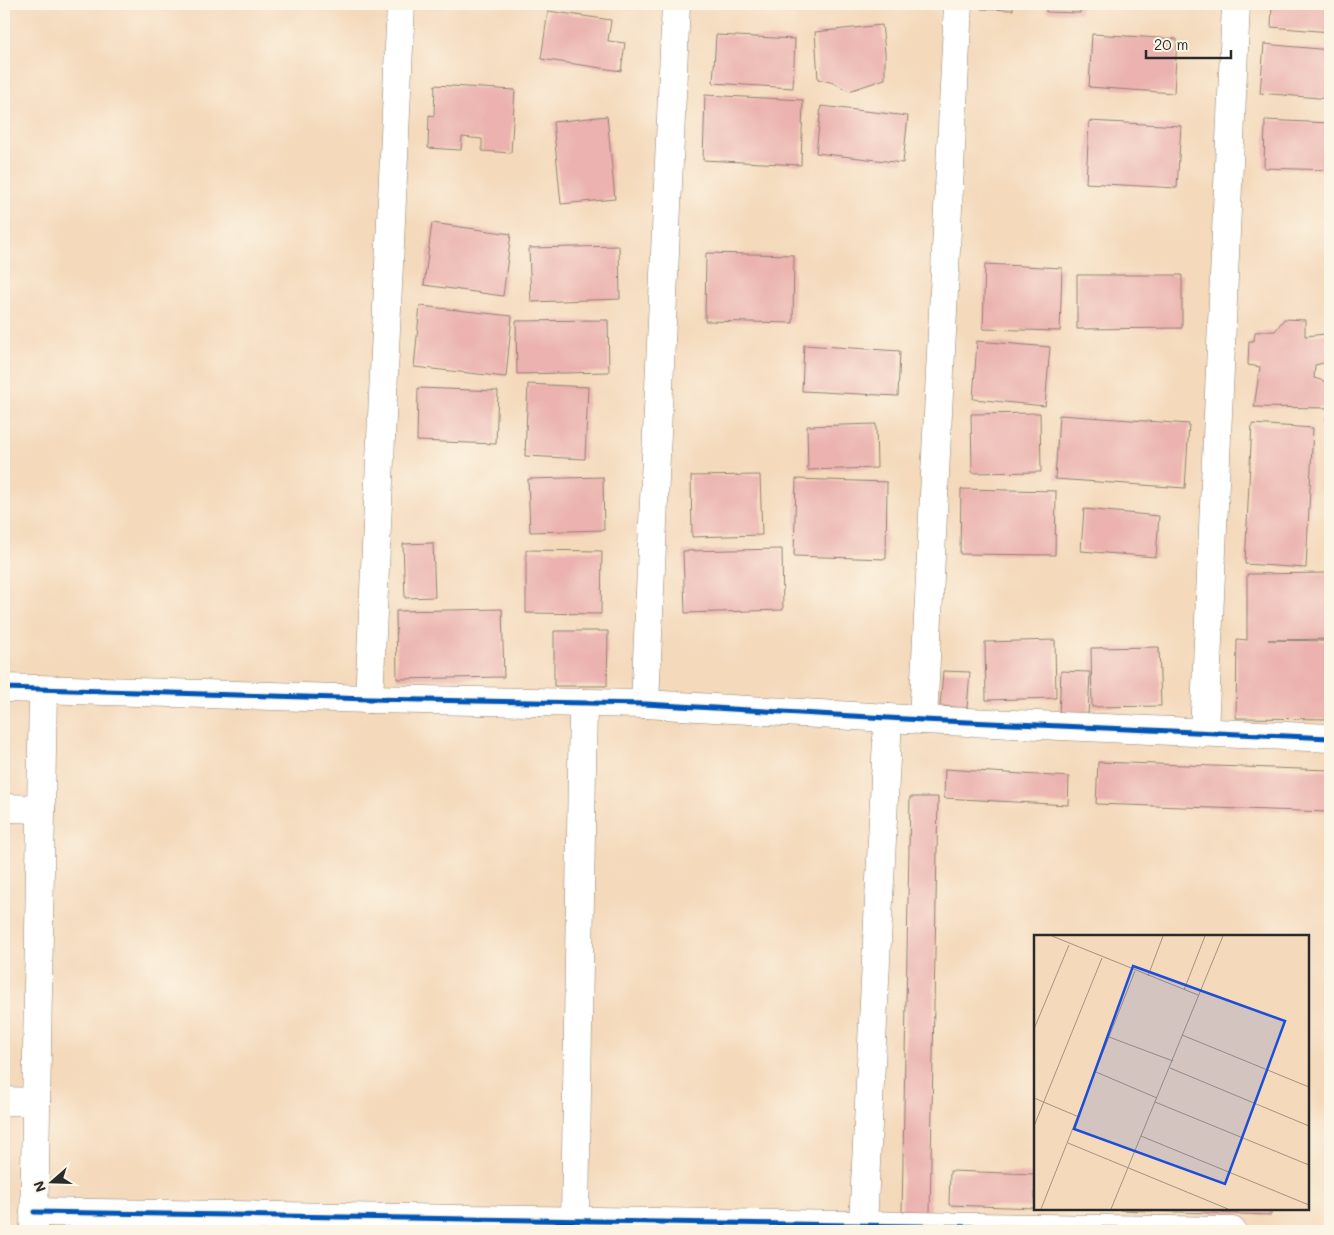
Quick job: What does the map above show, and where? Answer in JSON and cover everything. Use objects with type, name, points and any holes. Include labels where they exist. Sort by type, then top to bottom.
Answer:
[{"type":"street","points":[[369,699],[401,4]]},
{"type":"street","points":[[645,704],[676,4]]},
{"type":"street","points":[[923,720],[958,4]]},
{"type":"street","points":[[1204,733],[1236,4]]},
{"type":"street","points":[[4,688],[369,699],[645,704],[923,720],[1330,738]]},
{"type":"street","points":[[43,690],[34,1222],[575,1220],[1232,1231]]},
{"type":"street","points":[[575,1220],[583,703]]},
{"type":"street","points":[[863,1225],[888,718]]},
{"type":"street","points":[[4,808],[41,809]]},
{"type":"street","points":[[4,1101],[36,1102]]},
{"type":"building","points":[[981,4],[1013,4],[1013,10],[981,9]]},
{"type":"building","points":[[1046,4],[1081,4],[1080,13],[1046,12]]},
{"type":"building","points":[[1272,4],[1330,4],[1330,32],[1271,27]]},
{"type":"building","points":[[548,11],[611,20],[608,41],[625,43],[621,71],[541,59]]},
{"type":"building","points":[[882,25],[885,79],[849,91],[834,83],[818,79],[815,32]]},
{"type":"building","points":[[1092,34],[1177,39],[1174,93],[1089,87]]},
{"type":"building","points":[[716,35],[795,39],[793,88],[713,83]]},
{"type":"building","points":[[1264,44],[1330,50],[1330,99],[1260,93]]},
{"type":"building","points":[[435,85],[515,90],[511,153],[482,151],[482,139],[462,137],[461,150],[428,148],[429,115],[434,116]]},
{"type":"building","points":[[705,95],[803,100],[801,165],[703,160]]},
{"type":"building","points":[[821,106],[908,116],[903,163],[816,153]]},
{"type":"building","points":[[607,116],[615,199],[561,204],[553,122]]},
{"type":"building","points":[[1265,120],[1330,123],[1330,170],[1264,168]]},
{"type":"building","points":[[1089,121],[1181,126],[1177,188],[1086,183]]},
{"type":"building","points":[[432,223],[511,234],[503,296],[424,285]]},
{"type":"building","points":[[619,246],[620,299],[531,302],[529,248]]},
{"type":"building","points":[[706,253],[794,255],[793,323],[705,321]]},
{"type":"building","points":[[985,264],[1062,268],[1060,331],[983,329]]},
{"type":"building","points":[[1077,275],[1182,275],[1182,328],[1077,329]]},
{"type":"building","points":[[420,306],[512,316],[506,377],[414,367]]},
{"type":"building","points":[[1284,319],[1305,320],[1305,336],[1326,334],[1328,362],[1315,365],[1314,378],[1330,383],[1330,408],[1254,407],[1260,367],[1248,365],[1249,341],[1254,341],[1255,332],[1275,331]]},
{"type":"building","points":[[608,320],[609,372],[517,374],[516,321]]},
{"type":"building","points":[[977,341],[1050,347],[1045,406],[973,399]]},
{"type":"building","points":[[804,345],[900,351],[898,396],[802,391]]},
{"type":"building","points":[[528,384],[588,387],[585,459],[525,456]]},
{"type":"building","points":[[418,388],[498,391],[496,444],[417,441]]},
{"type":"building","points":[[1040,413],[1041,472],[972,473],[971,414]]},
{"type":"building","points":[[1059,415],[1189,424],[1185,488],[1055,479]]},
{"type":"building","points":[[1326,417],[1330,417],[1330,455],[1326,455]]},
{"type":"building","points":[[876,424],[877,468],[808,470],[807,426]]},
{"type":"building","points":[[1252,424],[1313,428],[1306,568],[1245,564]]},
{"type":"building","points":[[760,475],[762,535],[692,537],[691,476]]},
{"type":"building","points":[[603,477],[604,530],[530,532],[528,479]]},
{"type":"building","points":[[796,479],[887,482],[886,559],[794,556]]},
{"type":"building","points":[[961,489],[1056,491],[1055,555],[960,554]]},
{"type":"building","points":[[1084,509],[1159,516],[1156,557],[1081,551]]},
{"type":"building","points":[[433,543],[435,597],[405,598],[403,544]]},
{"type":"building","points":[[782,549],[783,610],[685,613],[683,551]]},
{"type":"building","points":[[526,550],[602,551],[601,614],[526,613]]},
{"type":"building","points":[[1330,573],[1330,639],[1268,640],[1330,641],[1330,719],[1236,718],[1237,639],[1247,640],[1247,574]]},
{"type":"building","points":[[502,609],[504,677],[397,679],[396,611]]},
{"type":"building","points":[[554,631],[608,631],[607,686],[554,686]]},
{"type":"building","points":[[1055,640],[1056,698],[986,700],[985,642]]},
{"type":"building","points":[[1159,647],[1161,706],[1092,707],[1091,648]]},
{"type":"building","points":[[943,671],[970,672],[967,708],[940,706]]},
{"type":"building","points":[[1061,671],[1090,672],[1088,716],[1059,714]]},
{"type":"building","points":[[1098,762],[1330,770],[1329,812],[1096,804]]},
{"type":"building","points":[[945,769],[1069,777],[1068,805],[944,798]]},
{"type":"building","points":[[910,797],[938,797],[930,1213],[902,1212]]},
{"type":"building","points":[[950,1171],[1034,1174],[1034,1208],[949,1205]]},
{"type":"building","points":[[1120,1210],[1271,1210],[1271,1215]]},
{"type":"cycle path","points":[[4,688],[369,699],[645,704],[923,720],[1330,738]]},
{"type":"cycle path","points":[[34,1212],[1232,1231]]}]
